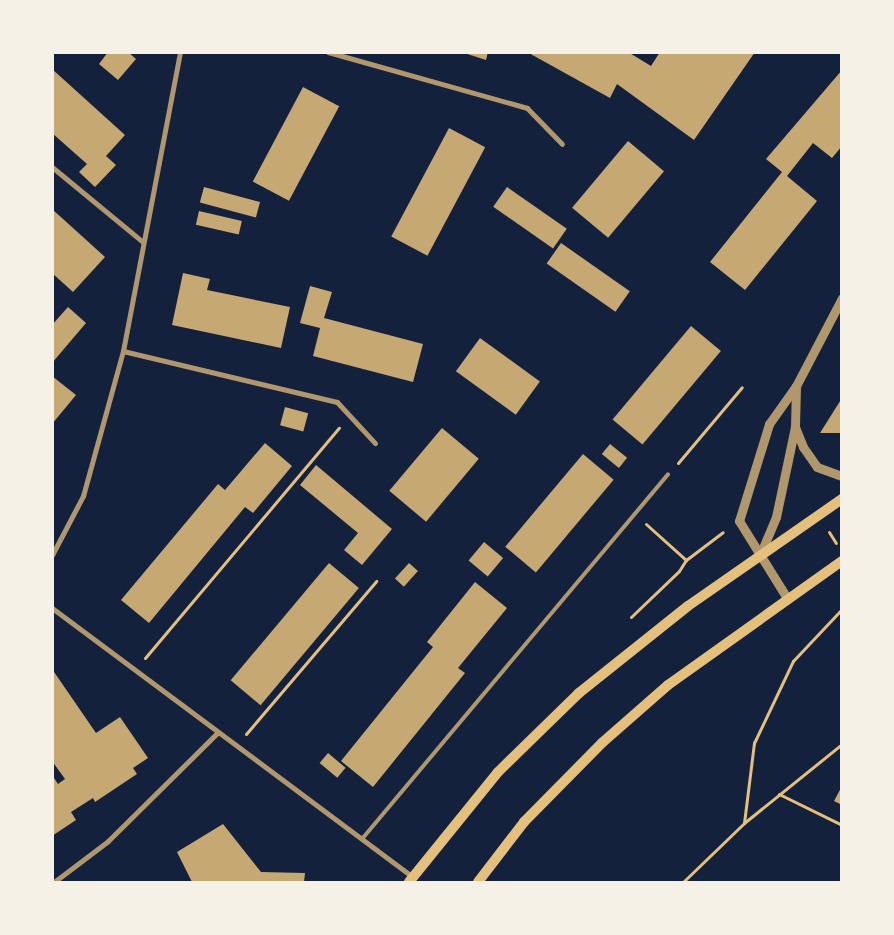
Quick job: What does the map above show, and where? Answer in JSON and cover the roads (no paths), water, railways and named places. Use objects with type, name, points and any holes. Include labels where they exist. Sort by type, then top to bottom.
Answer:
[{"type":"main road","points":[[411,880],[491,780],[551,718],[637,645],[842,499]]},
{"type":"main road","points":[[478,882],[524,822],[602,742],[668,686],[787,598],[842,561]]},
{"type":"street","points":[[52,556],[83,496],[123,351],[180,52]]},
{"type":"street","points":[[328,52],[527,108],[562,144]]},
{"type":"street","points":[[52,167],[143,242]]},
{"type":"street","points":[[787,598],[739,521],[769,424],[796,386],[842,298]]},
{"type":"street","points":[[123,351],[337,402],[375,442]]},
{"type":"street","points":[[760,556],[776,517],[795,427],[796,386]]},
{"type":"street","points":[[795,427],[803,447],[817,467],[842,476]]},
{"type":"street","points":[[52,608],[362,839],[411,880]]},
{"type":"street","points":[[54,882],[108,841],[217,732]]},
{"type":"lane","points":[[362,839],[668,474]]}]
